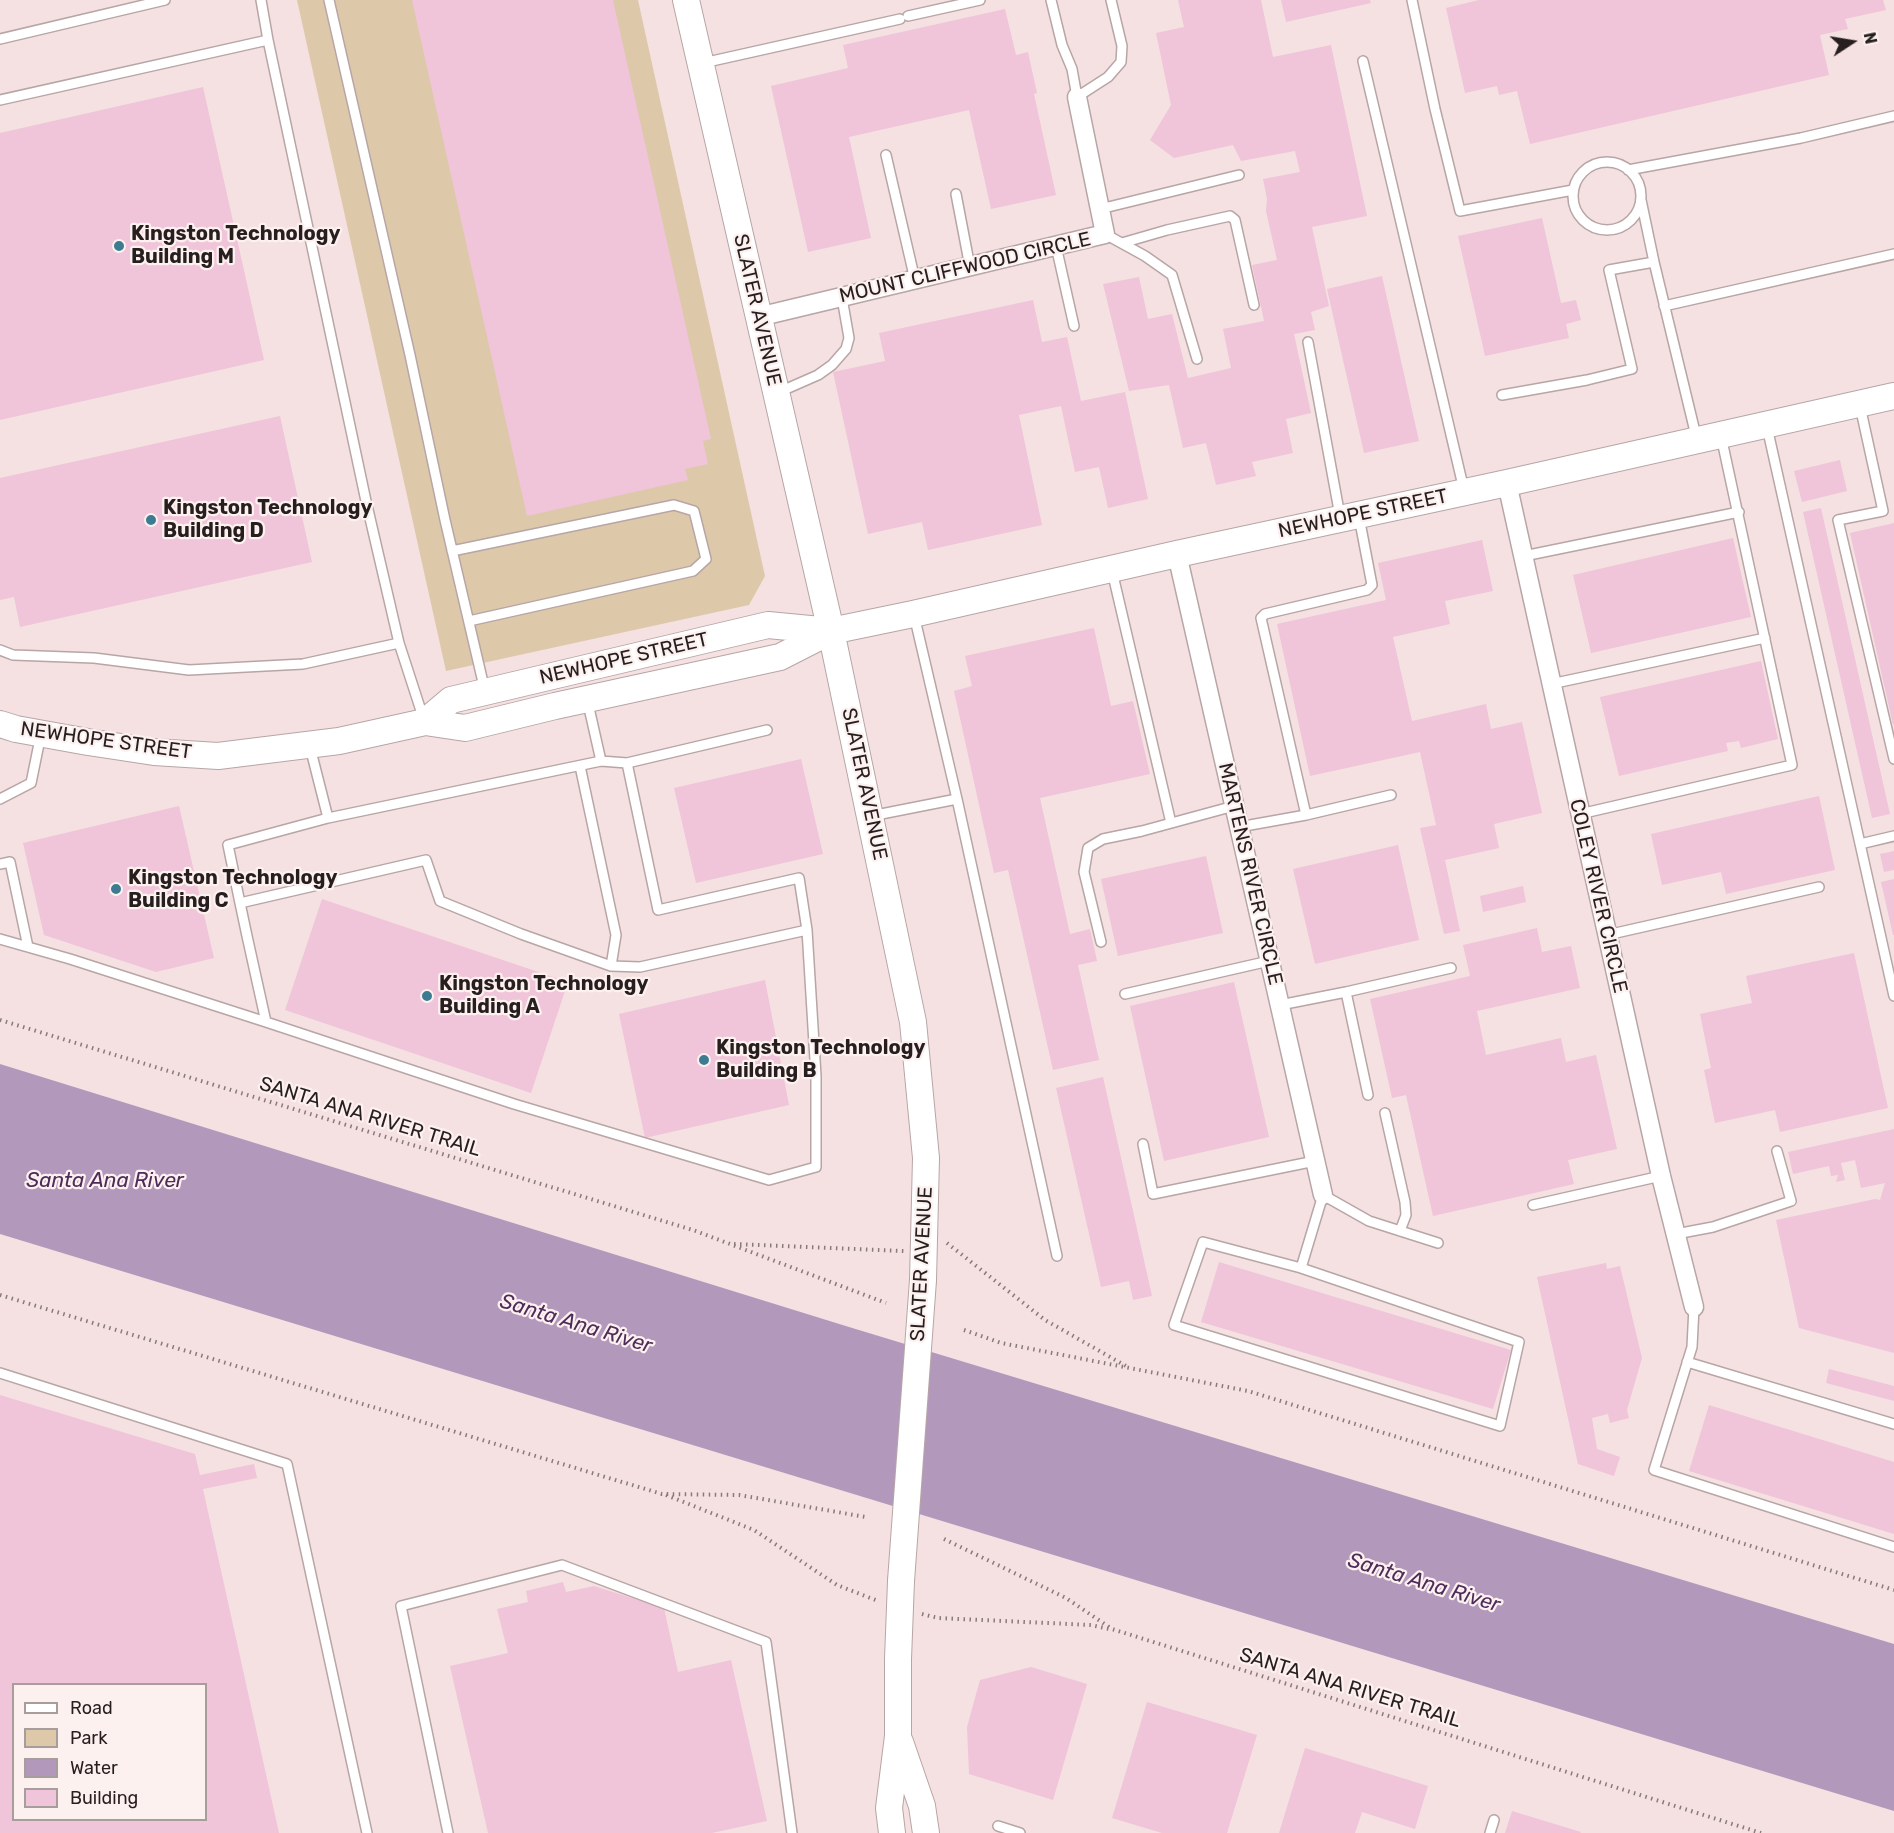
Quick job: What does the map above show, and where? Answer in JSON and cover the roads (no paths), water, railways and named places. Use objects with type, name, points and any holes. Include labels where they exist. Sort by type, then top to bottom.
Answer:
[{"type":"street","name":"SLATER AVENUE","points":[[686,0],[831,631],[913,1022],[926,1158],[925,1226],[901,1581],[898,1736]]},
{"type":"street","name":"MOUNT CLIFFWOOD CIRCLE","points":[[758,317],[1105,234],[1077,97]]},
{"type":"street","name":"NEWHOPE STREET","points":[[0,724],[41,734],[154,753],[218,756],[339,741],[425,722],[465,728],[780,657],[831,631],[1894,396]]},
{"type":"street","name":"COLEY RIVER CIRCLE","points":[[1507,483],[1661,1176],[1694,1307]]},
{"type":"street","name":"MARTENS RIVER CIRCLE","points":[[1177,554],[1323,1195]]},
{"type":"street","name":"NEWHOPE STREET","points":[[425,722],[450,700],[768,625],[831,631]]},
{"type":"street","points":[[892,1833],[889,1808],[898,1736]]},
{"type":"street","points":[[898,1736],[922,1806],[926,1833]]},
{"type":"lane","points":[[0,39],[165,0]]},
{"type":"lane","points":[[261,0],[364,490],[399,644],[425,722]]},
{"type":"lane","points":[[329,0],[452,551],[486,692]]},
{"type":"lane","points":[[701,63],[980,0]]},
{"type":"lane","points":[[1051,0],[1062,45],[1072,69],[1077,97],[1108,77],[1121,62],[1122,46],[1111,0]]},
{"type":"lane","points":[[1412,0],[1435,109],[1461,211],[1573,190]]},
{"type":"lane","points":[[0,100],[268,39]]},
{"type":"lane","points":[[1363,61],[1464,492]]},
{"type":"lane","points":[[1628,170],[1800,138],[1894,117]]},
{"type":"lane","points":[[886,155],[915,280]]},
{"type":"lane","points":[[1580,814],[1792,765],[1739,512],[1709,437],[1664,306],[1640,189],[1636,178],[1618,164],[1606,162],[1595,164],[1577,178],[1573,190],[1576,213],[1592,228],[1603,231],[1624,226],[1633,219],[1641,200]]},
{"type":"lane","points":[[1100,209],[1239,175]]},
{"type":"lane","points":[[956,194],[970,267]]},
{"type":"lane","points":[[1122,243],[1230,216],[1235,220],[1254,305]]},
{"type":"lane","points":[[1105,234],[1165,268],[1172,275],[1197,359]]},
{"type":"lane","points":[[1056,246],[1074,326]]},
{"type":"lane","points":[[1664,306],[1894,254]]},
{"type":"lane","points":[[1502,395],[1632,369],[1609,270],[1654,262]]},
{"type":"lane","points":[[776,393],[818,375],[832,365],[846,349],[849,338],[842,297]]},
{"type":"lane","points":[[1306,815],[1261,618],[1265,614],[1367,590],[1372,585],[1350,517],[1308,342]]},
{"type":"lane","points":[[1860,404],[1883,511]]},
{"type":"lane","points":[[1767,425],[1894,996]]},
{"type":"lane","points":[[452,551],[674,504],[694,511],[706,559],[693,571],[469,621]]},
{"type":"lane","points":[[1894,508],[1838,520],[1894,759]]},
{"type":"lane","points":[[1524,556],[1739,512]]},
{"type":"lane","points":[[1111,568],[1171,823]]},
{"type":"lane","points":[[913,614],[957,799],[1057,1256]]},
{"type":"lane","points":[[1551,684],[1765,638]]},
{"type":"lane","points":[[0,650],[13,655],[94,658],[189,670],[303,664],[399,644]]},
{"type":"lane","points":[[586,699],[601,761]]},
{"type":"lane","points":[[266,1022],[228,845],[328,818],[601,761],[627,763],[767,730]]},
{"type":"lane","points":[[0,799],[31,783],[41,734]]},
{"type":"lane","points":[[309,745],[328,818]]},
{"type":"lane","points":[[0,939],[266,1022],[504,1101],[769,1180],[816,1167],[816,1076],[807,930],[799,878],[658,910],[627,763]]},
{"type":"lane","points":[[580,766],[616,934],[611,966]]},
{"type":"lane","points":[[1239,827],[1306,815],[1391,795]]},
{"type":"lane","points":[[871,816],[957,799]]},
{"type":"lane","points":[[1101,942],[1084,872],[1088,848],[1103,839],[1234,806]]},
{"type":"lane","points":[[1860,844],[1894,836]]},
{"type":"lane","points":[[240,903],[426,860],[440,901],[521,934],[611,966],[640,967],[807,930]]},
{"type":"lane","points":[[0,864],[10,862],[28,947]]},
{"type":"lane","points":[[1607,935],[1819,887]]},
{"type":"lane","points":[[1125,994],[1269,961]]},
{"type":"lane","points":[[1280,1005],[1451,968]]},
{"type":"lane","points":[[1346,992],[1368,1095]]},
{"type":"lane","points":[[1385,1113],[1405,1202],[1406,1215],[1401,1231]]},
{"type":"lane","points":[[1143,1144],[1153,1194],[1315,1161]]},
{"type":"lane","points":[[1676,1234],[1713,1227],[1791,1201],[1777,1151]]},
{"type":"lane","points":[[1533,1205],[1661,1176]]},
{"type":"lane","points":[[1301,1268],[1323,1195],[1369,1221],[1438,1243]]},
{"type":"lane","points":[[1203,1242],[1301,1268],[1519,1342],[1500,1426],[1174,1325],[1203,1242]]},
{"type":"lane","points":[[1694,1307],[1692,1347],[1654,1470],[1894,1547]]},
{"type":"lane","points":[[1687,1362],[1894,1424]]},
{"type":"lane","points":[[0,1373],[287,1464],[367,1833]]},
{"type":"lane","points":[[448,1833],[401,1606],[562,1565],[766,1642],[792,1833]]},
{"type":"lane","points":[[1490,1833],[1494,1820]]},
{"type":"lane","points":[[998,1826],[1020,1833]]},
{"type":"water","name":"Santa Ana River","points":[[0,1064],[849,1327],[1894,1644],[1894,1811],[0,1234]]},
{"type":"place","name":"Kingston Technology Building M","points":[[119,246]]},
{"type":"place","name":"Kingston Technology Building D","points":[[151,520]]},
{"type":"place","name":"Kingston Technology Building C","points":[[116,889]]},
{"type":"place","name":"Kingston Technology Building A","points":[[427,996]]},
{"type":"place","name":"Kingston Technology Building B","points":[[704,1060]]}]
